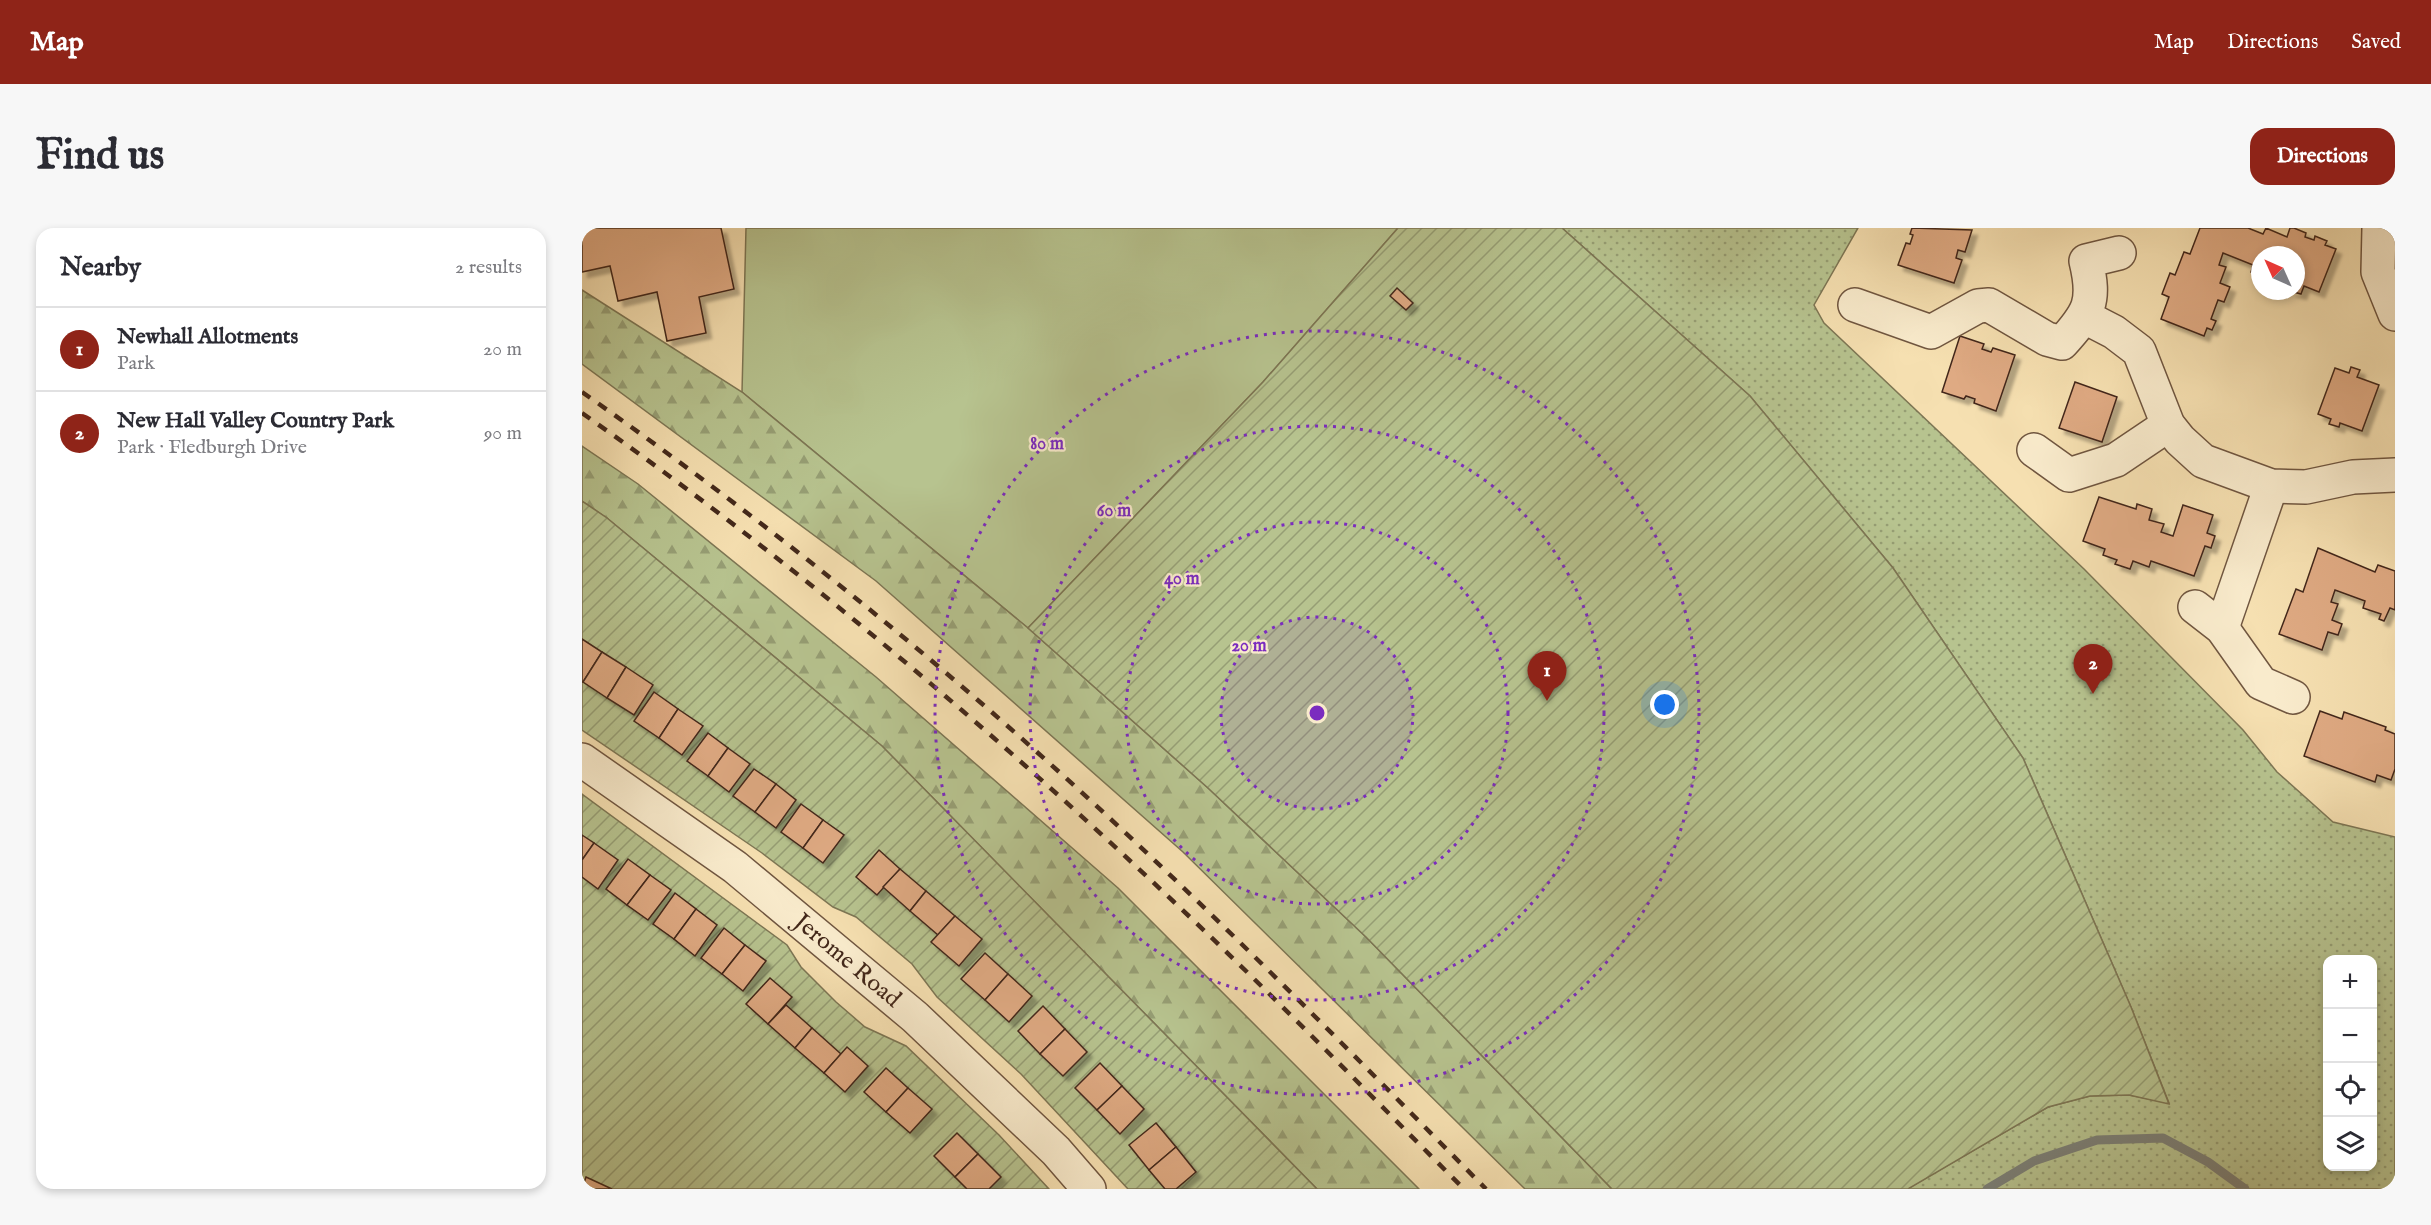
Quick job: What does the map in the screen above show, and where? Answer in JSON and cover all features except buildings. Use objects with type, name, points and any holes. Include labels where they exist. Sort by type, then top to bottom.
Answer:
[{"type":"street","points":[[2379,228],[2378,273],[2395,314]]},
{"type":"street","points":[[1855,305],[1931,332],[1978,306],[1989,304],[2047,339],[2062,343],[2085,317],[2091,286],[2086,261],[2119,253]]},
{"type":"street","points":[[2085,317],[2114,332],[2139,351],[2168,425],[2180,440],[2203,461],[2271,486],[2306,487],[2353,477],[2395,475]]},
{"type":"street","points":[[2034,450],[2069,475],[2116,460],[2168,425]]},
{"type":"street","points":[[2222,628],[2271,486]]},
{"type":"street","points":[[2195,607],[2222,628],[2261,683],[2293,697]]},
{"type":"street","name":"Jerome Road","points":[[582,760],[735,867],[915,1017],[1056,1151],[1089,1189]]},
{"type":"green space","points":[[746,228],[1398,228],[1263,382],[1028,628],[742,392]]},
{"type":"green space","points":[[1398,228],[1562,228],[1750,396],[1893,568],[2023,758],[2131,1007],[2169,1104],[2129,1095],[2090,1096],[2048,1107],[1908,1189],[1612,1189],[1366,937],[1208,788],[1028,628],[1263,382]]},
{"type":"green space","points":[[1562,228],[1858,228],[1814,305],[1824,323],[2084,569],[2243,730],[2277,772],[2333,822],[2395,837],[2395,1189],[1907,1189],[2048,1107],[2090,1096],[2129,1095],[2169,1103],[2131,1007],[2023,758],[1893,568],[1750,396]]},
{"type":"green space","points":[[582,290],[742,392],[1028,628],[1208,788],[1366,937],[1612,1189],[1525,1189],[1183,852],[876,581],[582,364]]},
{"type":"green space","points":[[582,446],[638,484],[876,677],[1118,888],[1419,1189],[1317,1189],[882,746],[607,518],[582,501]]},
{"type":"green space","points":[[582,501],[607,518],[882,746],[1317,1189],[1128,1189],[1021,1074],[937,997],[912,964],[856,917],[833,907],[762,853],[582,730]]},
{"type":"green space","points":[[582,794],[787,945],[801,967],[836,1002],[865,1027],[906,1046],[999,1135],[1049,1189],[582,1189]]},
{"type":"waterway","points":[[1987,1189],[2034,1161],[2097,1140],[2163,1138],[2208,1162],[2245,1189]]},
{"type":"railway","points":[[582,392],[639,432],[806,558],[968,691],[1199,902],[1486,1189]]},
{"type":"railway","points":[[582,413],[660,469],[813,586],[1033,772],[1211,937],[1464,1189]]},
{"type":"place","name":"New Hall Valley Country Park","points":[[2093,694]]},
{"type":"place","name":"Newhall Allotments","points":[[1547,701]]}]
